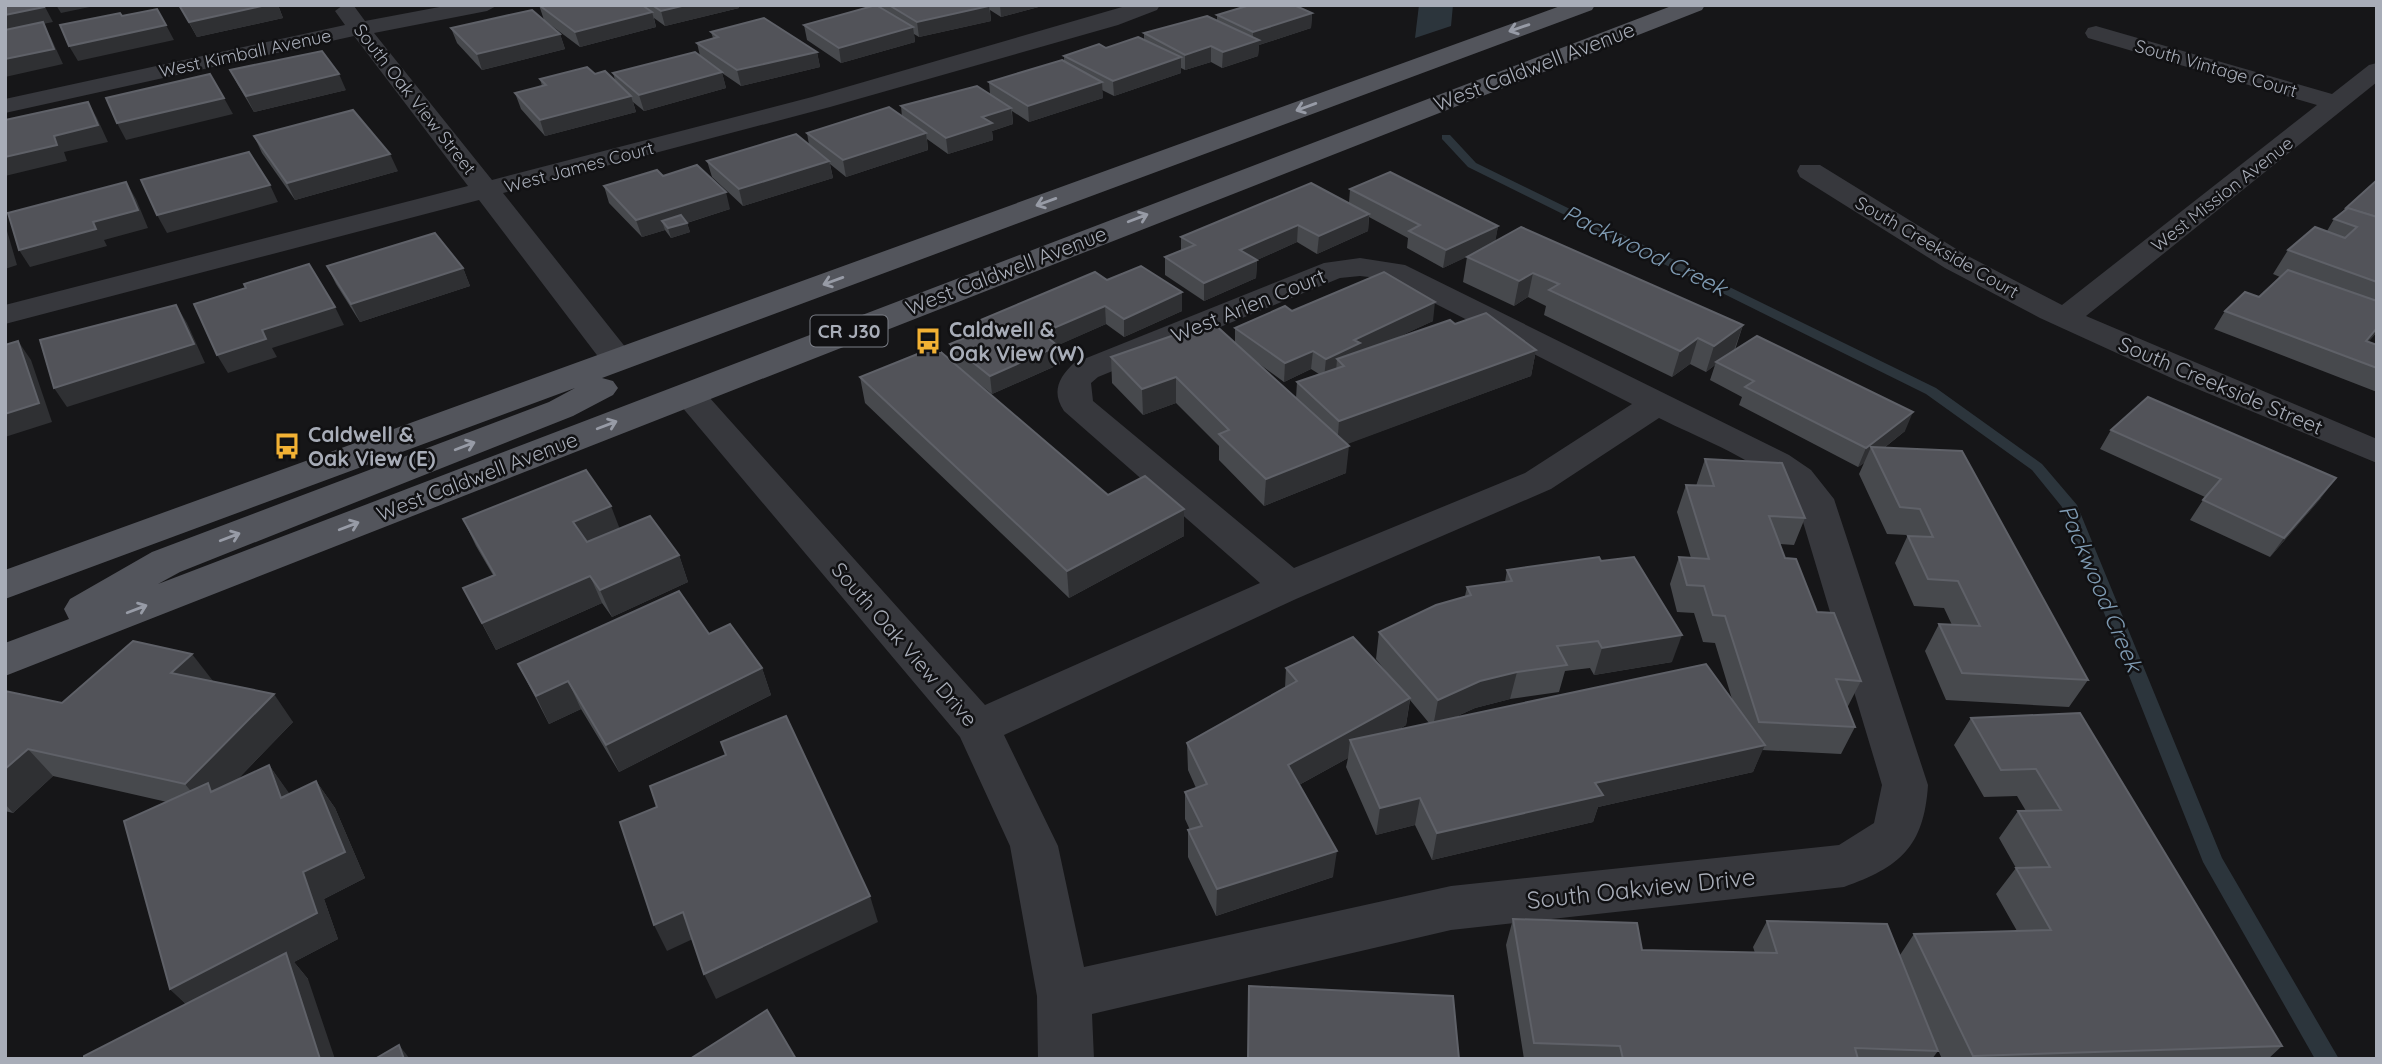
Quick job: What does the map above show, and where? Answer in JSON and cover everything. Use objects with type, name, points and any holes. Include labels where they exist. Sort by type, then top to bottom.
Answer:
[{"type":"main road","name":"West Caldwell Avenue","points":[[5,585],[1584,5]]},
{"type":"main road","name":"West Caldwell Avenue","points":[[5,660],[1694,5]]},
{"type":"main road","points":[[5,654],[166,562],[589,397],[607,384],[618,360]]},
{"type":"street","name":"South Oak View Street","points":[[341,5],[362,28],[618,360]]},
{"type":"street","name":"West Kimball Avenue","points":[[5,106],[362,28],[486,5]]},
{"type":"street","name":"West James Court","points":[[5,316],[834,99],[1110,20],[1149,5]]},
{"type":"street","name":"South Vintage Court","points":[[2096,33],[2337,103]]},
{"type":"street","name":"West Mission Avenue","points":[[2066,317],[2377,70]]},
{"type":"street","name":"South Creekside Court","points":[[1810,171],[1939,252],[2066,317]]},
{"type":"street","name":"West Arlen Court","points":[[1289,586],[1076,404],[1074,381],[1086,370],[1335,269],[1370,268],[1394,271],[1776,463],[1798,478],[1815,499],[1823,525]]},
{"type":"street","name":"South Creekside Street","points":[[2066,317],[2377,452]]},
{"type":"street","name":"South Oak View Drive","points":[[688,394],[978,727],[1034,846],[1063,996],[1066,1059]]},
{"type":"street","points":[[978,727],[1289,586],[1538,481],[1658,403]]},
{"type":"street","name":"South Oakview Drive","points":[[1063,996],[1451,908],[1844,866],[1870,854],[1895,835],[1903,812],[1905,785],[1823,525]]},
{"type":"shaded area","points":[[1419,5],[1453,5],[1451,26],[1415,38]]},
{"type":"building","points":[[5,5],[43,5],[44,7],[5,15]]},
{"type":"building","points":[[179,5],[266,5],[189,22]]},
{"type":"building","points":[[539,5],[642,5],[652,12],[575,32]]},
{"type":"building","points":[[652,5],[686,5],[661,11]]},
{"type":"building","points":[[876,5],[913,27],[839,48],[804,25]]},
{"type":"building","points":[[889,5],[988,5],[989,6],[917,22]]},
{"type":"building","points":[[1250,5],[1294,5],[1312,13],[1253,32],[1217,15]]},
{"type":"building","points":[[157,9],[166,25],[69,46],[60,25],[120,13],[122,16]]},
{"type":"building","points":[[532,10],[560,34],[477,54],[451,28]]},
{"type":"building","points":[[1207,16],[1259,40],[1223,52],[1211,46],[1185,55],[1144,33]]},
{"type":"building","points":[[764,18],[817,52],[737,70],[697,43],[718,37],[711,32]]},
{"type":"building","points":[[43,22],[54,49],[5,59],[5,30]]},
{"type":"building","points":[[1138,37],[1181,57],[1113,81],[1064,56],[1099,44],[1106,48]]},
{"type":"building","points":[[322,51],[339,74],[246,96],[230,70]]},
{"type":"building","points":[[695,52],[722,72],[639,95],[613,73]]},
{"type":"building","points":[[1062,60],[1102,82],[1028,106],[989,82]]},
{"type":"building","points":[[587,67],[595,74],[605,71],[631,96],[540,120],[515,93],[546,85],[540,79]]},
{"type":"building","points":[[210,74],[224,98],[117,123],[106,98]]},
{"type":"building","points":[[977,86],[1011,108],[982,117],[992,123],[946,138],[901,106]]},
{"type":"building","points":[[88,102],[98,125],[54,136],[57,145],[5,157],[5,120]]},
{"type":"building","points":[[889,107],[926,133],[843,160],[807,133]]},
{"type":"building","points":[[353,110],[390,154],[287,183],[254,136]]},
{"type":"building","points":[[796,134],[829,161],[739,189],[707,161]]},
{"type":"building","points":[[249,152],[270,185],[157,215],[141,180]]},
{"type":"building","points":[[697,165],[726,192],[636,220],[604,186],[657,170],[663,176]]},
{"type":"building","points":[[1390,172],[1498,226],[1446,250],[1409,231],[1420,225],[1350,189]]},
{"type":"building","points":[[2377,180],[2377,217],[2346,208]]},
{"type":"building","points":[[126,182],[138,210],[93,222],[96,229],[19,250],[8,213]]},
{"type":"building","points":[[1311,183],[1369,214],[1319,236],[1298,225],[1240,250],[1257,260],[1204,283],[1165,257],[1195,245],[1181,237]]},
{"type":"building","points":[[2348,208],[2377,217],[2377,282],[2288,250],[2315,227],[2345,238],[2357,227],[2334,219]]},
{"type":"building","points":[[681,215],[687,223],[668,228],[662,221]]},
{"type":"building","points":[[1521,227],[1743,325],[1714,346],[1698,338],[1680,351],[1549,290],[1559,284],[1533,273],[1519,281],[1467,257]]},
{"type":"building","points":[[435,233],[463,268],[351,304],[327,266]]},
{"type":"building","points":[[309,264],[335,307],[262,330],[266,339],[217,355],[194,304],[246,288],[244,284]]},
{"type":"building","points":[[1141,266],[1182,292],[1124,319],[1105,306],[1042,333],[1058,346],[990,376],[950,344],[986,329],[976,322],[1095,272],[1107,280]]},
{"type":"building","points":[[2288,270],[2377,301],[2377,328],[2366,341],[2377,345],[2377,368],[2225,311],[2245,292],[2259,297]]},
{"type":"building","points":[[1384,272],[1435,302],[1354,340],[1360,343],[1326,359],[1313,351],[1285,363],[1235,328],[1285,306],[1292,311]]},
{"type":"building","points":[[176,305],[194,344],[54,388],[40,340]]},
{"type":"building","points":[[1486,313],[1536,350],[1339,421],[1297,382],[1344,366],[1337,359],[1450,320],[1455,324]]},
{"type":"building","points":[[1212,322],[1349,446],[1266,479],[1219,434],[1229,430],[1176,377],[1142,389],[1111,357]]},
{"type":"building","points":[[1757,336],[1913,412],[1866,448],[1745,387],[1754,381],[1716,362]]},
{"type":"building","points":[[18,341],[39,403],[5,414],[5,345]]},
{"type":"building","points":[[935,347],[1108,495],[1145,476],[1184,509],[1067,571],[860,377]]},
{"type":"building","points":[[2148,397],[2336,478],[2284,538],[2203,500],[2221,479],[2111,430]]},
{"type":"building","points":[[1871,447],[1962,451],[2088,680],[1962,673],[1939,624],[1980,626],[1958,581],[1928,579],[1908,536],[1933,537],[1920,509],[1900,507]]},
{"type":"building","points":[[1705,459],[1782,463],[1805,518],[1769,516],[1785,558],[1796,559],[1817,612],[1834,613],[1861,681],[1836,679],[1855,727],[1759,722],[1725,616],[1713,615],[1704,586],[1687,585],[1679,557],[1709,559],[1686,485],[1714,486]]},
{"type":"building","points":[[586,470],[611,506],[573,522],[587,542],[650,516],[679,555],[600,590],[590,576],[482,623],[463,588],[495,575],[463,519]]},
{"type":"building","points":[[1599,557],[1601,561],[1634,557],[1682,635],[1602,648],[1598,641],[1557,646],[1567,665],[1517,672],[1480,681],[1438,700],[1379,632],[1436,605],[1471,595],[1467,587],[1512,581],[1507,570]]},
{"type":"building","points":[[679,591],[709,634],[730,624],[762,668],[606,745],[568,681],[536,696],[518,664]]},
{"type":"building","points":[[1353,637],[1410,698],[1288,765],[1337,851],[1217,889],[1188,830],[1202,826],[1185,792],[1207,784],[1187,743],[1297,681],[1286,668]]},
{"type":"building","points":[[133,641],[192,654],[171,673],[274,694],[185,784],[28,749],[5,769],[5,691],[62,703]]},
{"type":"building","points":[[1706,664],[1765,745],[1595,783],[1603,795],[1437,833],[1420,798],[1380,808],[1350,740]]},
{"type":"building","points":[[2080,713],[2282,1046],[1973,1056],[1914,934],[2051,930],[2016,868],[2050,867],[2018,811],[2061,810],[2036,769],[2001,770],[1971,718]]},
{"type":"building","points":[[786,716],[870,896],[704,974],[683,912],[654,925],[620,822],[657,807],[650,786],[726,755],[721,742]]},
{"type":"building","points":[[269,765],[281,798],[316,781],[345,852],[303,872],[317,913],[170,989],[124,821],[208,783],[211,792]]},
{"type":"building","points":[[1513,919],[1637,923],[1642,950],[1777,953],[1767,921],[1887,924],[1938,1051],[1855,1048],[1858,1059],[1623,1059],[1620,1046],[1534,1043]]},
{"type":"building","points":[[286,953],[320,1059],[84,1059],[84,1056]]},
{"type":"building","points":[[1249,986],[1453,996],[1459,1059],[1248,1059]]},
{"type":"building","points":[[767,1010],[796,1059],[690,1059]]},
{"type":"building","points":[[399,1045],[404,1059],[375,1059]]},
{"type":"waterway","name":"Packwood Creek","points":[[1446,137],[1472,165],[1931,391],[2037,467],[2069,505],[2213,862],[2328,1059]]},
{"type":"place","name":"Caldwell & Oak View (W)","points":[[928,341]]},
{"type":"place","name":"Caldwell & Oak View (E)","points":[[287,446]]}]
